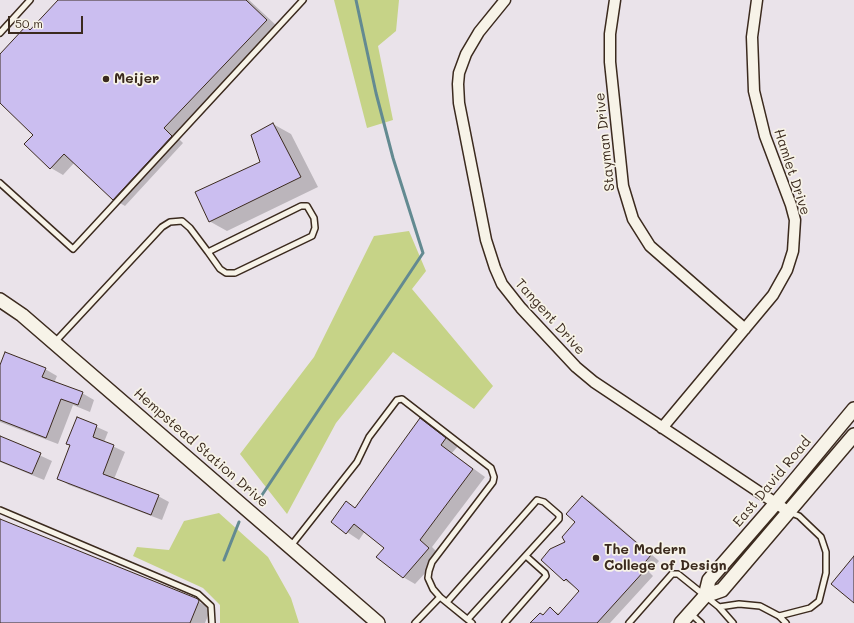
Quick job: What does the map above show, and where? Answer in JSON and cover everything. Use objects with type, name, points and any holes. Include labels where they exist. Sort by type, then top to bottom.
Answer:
[{"type":"street","name":"Tangent Drive","points":[[505,0],[479,32],[466,54],[459,73],[458,84],[459,103],[486,240],[495,268],[512,298],[576,367],[594,382],[789,512]]},
{"type":"street","name":"Stayman Drive","points":[[615,0],[611,27],[610,62],[623,186],[633,220],[650,246],[744,329]]},
{"type":"street","name":"Hamlet Drive","points":[[662,428],[782,281],[793,251],[795,220],[791,205],[765,136],[754,91],[752,37],[757,0]]},
{"type":"street","name":"Hempstead Station Drive","points":[[0,300],[22,315],[378,623]]},
{"type":"street","name":"East David Road","points":[[685,618],[705,596],[709,580],[776,503],[854,409]]},
{"type":"street","points":[[843,422],[854,430]]},
{"type":"street","name":"East David Road","points":[[705,596],[722,590],[854,435]]},
{"type":"lane","points":[[0,32],[30,0]]},
{"type":"lane","points":[[0,183],[73,250],[303,0]]},
{"type":"lane","points":[[54,343],[162,227],[170,222],[182,221],[190,228],[220,269],[226,273],[235,273],[312,236],[315,228],[314,218],[307,206],[301,206],[208,252]]},
{"type":"lane","points":[[290,547],[357,462],[369,437],[392,406],[397,400],[402,398],[491,468],[494,476],[493,482],[432,562],[428,571],[428,578],[433,589],[440,597],[470,621],[559,519],[559,515],[544,502],[537,500],[447,602]]},
{"type":"lane","points":[[0,510],[198,594],[211,606],[212,623]]},
{"type":"lane","points":[[779,616],[810,608],[819,600],[826,573],[826,552],[821,537],[799,516],[789,512]]},
{"type":"lane","points":[[506,623],[546,576],[545,573],[526,556]]},
{"type":"lane","points":[[629,623],[672,574],[678,574],[719,607],[733,623]]},
{"type":"lane","points":[[415,623],[440,597]]},
{"type":"lane","points":[[719,607],[739,604],[760,606],[779,616],[786,623]]},
{"type":"lane","points":[[685,618],[701,623]]},
{"type":"green space","points":[[334,0],[399,0],[396,31],[378,46],[393,120],[367,128]]},
{"type":"green space","points":[[409,231],[426,271],[412,289],[493,386],[474,409],[393,352],[336,423],[287,514],[240,454],[314,357],[374,236]]},
{"type":"green space","points":[[219,513],[268,557],[291,598],[299,623],[220,623],[220,605],[203,588],[133,556],[137,547],[169,550],[184,521]]},
{"type":"building","name":"Meijer","points":[[58,0],[246,0],[267,20],[164,128],[172,136],[113,200],[64,154],[50,169],[24,144],[33,135],[0,103],[0,54],[26,26],[30,30]]},
{"type":"building","points":[[273,123],[301,177],[209,222],[195,192],[260,162],[251,135]]},
{"type":"building","points":[[5,352],[46,368],[42,377],[83,392],[78,405],[61,399],[46,438],[0,420],[0,365]]},
{"type":"building","points":[[77,417],[97,425],[93,437],[114,445],[103,474],[159,495],[151,515],[57,479],[70,445],[66,444]]},
{"type":"building","points":[[420,418],[446,438],[441,445],[473,469],[420,540],[429,548],[403,578],[376,557],[384,548],[354,524],[346,534],[331,522],[346,501],[355,508]]},
{"type":"building","points":[[0,436],[41,453],[32,474],[0,461]]},
{"type":"building","name":"The Modern College of Design","points":[[582,496],[651,555],[641,567],[645,570],[597,623],[530,623],[540,613],[543,615],[550,607],[558,615],[579,591],[566,579],[564,581],[541,560],[550,549],[565,542],[562,537],[575,522],[566,514]]},
{"type":"building","points":[[0,519],[198,599],[199,601],[190,623],[0,623]]},
{"type":"building","points":[[854,556],[854,603],[831,584]]},
{"type":"waterway","points":[[258,501],[423,253],[393,158],[376,93],[356,0]]},
{"type":"waterway","points":[[224,560],[239,522]]},
{"type":"place","name":"Meijer","points":[[106,79]]},
{"type":"place","name":"The Modern College of Design","points":[[596,558]]}]
